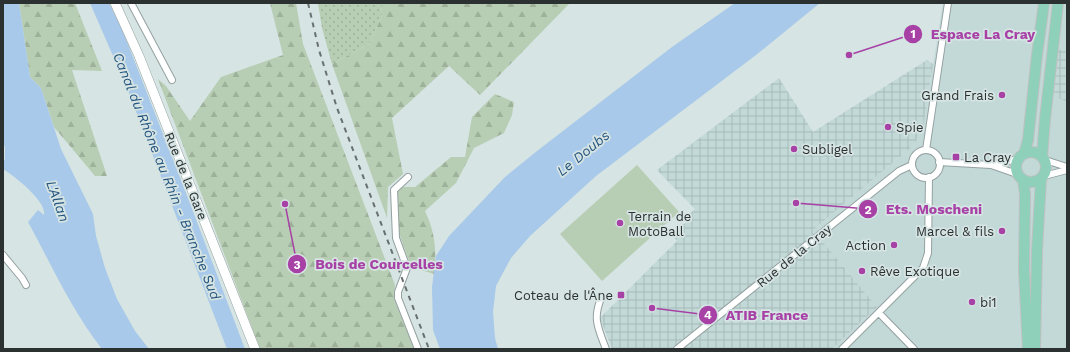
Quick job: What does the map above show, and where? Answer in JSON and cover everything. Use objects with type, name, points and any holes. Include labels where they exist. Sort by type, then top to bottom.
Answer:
[{"type":"main road","name":"Rue de la Gare","points":[[115,3],[139,56],[255,349]]},
{"type":"main road","points":[[1028,349],[1024,270],[1025,194],[1016,166],[1028,140],[1044,3]]},
{"type":"main road","points":[[1035,349],[1037,250],[1043,177],[1046,168],[1043,159],[1045,119],[1058,3]]},
{"type":"main road","points":[[1021,156],[1028,152],[1036,153],[1043,159]]},
{"type":"main road","points":[[1020,177],[1030,183],[1038,181],[1043,177]]},
{"type":"street","points":[[131,3],[172,80]]},
{"type":"street","points":[[926,150],[948,3]]},
{"type":"street","points":[[926,150],[933,152],[938,158],[939,162],[936,173],[928,177],[924,177],[916,173],[912,165],[914,156],[921,151],[926,150]]},
{"type":"street","points":[[991,165],[1021,156]]},
{"type":"street","points":[[1043,159],[1067,167]]},
{"type":"street","points":[[939,162],[991,165],[1020,177]]},
{"type":"street","name":"Rue de la Cray","points":[[677,349],[899,171],[912,165]]},
{"type":"street","points":[[1043,177],[1067,170]]},
{"type":"street","points":[[408,177],[394,190],[396,238],[407,268],[398,292],[398,298],[418,349]]},
{"type":"street","points":[[842,349],[923,268],[927,260],[928,177]]},
{"type":"street","points":[[3,255],[26,285]]},
{"type":"street","points":[[602,296],[598,305],[596,317],[606,349]]},
{"type":"street","points":[[879,313],[914,349]]},
{"type":"shaded area","points":[[943,3],[1067,3],[1067,47],[1056,51],[1052,94],[1067,102],[1067,349],[832,349],[877,307],[813,230],[914,145],[923,128]]},
{"type":"shaded area","points":[[1067,47],[1067,102],[1052,95],[1056,51]]},
{"type":"shaded area","points":[[927,60],[933,64],[923,128],[914,145],[813,230],[877,307],[832,349],[612,349],[600,318],[677,241],[671,233],[691,219],[688,215],[695,209],[657,170],[779,78],[813,132]]},
{"type":"green space","points":[[19,3],[75,3],[102,71],[72,70],[107,176],[95,176],[54,127],[41,88],[30,77]]},
{"type":"green space","points":[[270,3],[296,3],[303,44],[395,285],[394,299],[414,349],[260,349],[158,79],[166,86],[190,121],[221,77],[283,55]]},
{"type":"green space","points":[[318,3],[381,3],[382,16],[369,44],[332,64],[322,28]]},
{"type":"green space","points":[[381,3],[570,3],[480,95],[449,66],[392,118],[403,174],[388,187],[387,218],[332,64],[369,44],[382,16]]},
{"type":"green space","points":[[495,94],[514,102],[512,115],[504,133],[474,148],[456,183],[425,211],[433,234],[435,257],[434,274],[411,267],[399,233],[397,193],[399,187],[415,187],[451,157],[465,157],[472,117]]},
{"type":"green space","name":"Terrain de MotoBall","points":[[637,165],[679,212],[602,281],[560,234]]},
{"type":"water","name":"L'Allan","points":[[3,3],[19,3],[30,77],[41,88],[61,149],[93,214],[96,236],[105,268],[117,299],[135,331],[149,349],[102,349],[71,303],[28,222],[38,210],[44,215],[44,209],[29,189],[3,169],[5,147],[3,142]]},
{"type":"water","name":"Canal du Rhône au Rhin - Branche Sud","points":[[90,3],[109,3],[122,29],[245,349],[227,349],[127,88]]},
{"type":"water","name":"Le Doubs","points":[[735,3],[820,3],[756,55],[596,176],[530,236],[511,258],[496,286],[493,312],[495,338],[498,349],[440,349],[433,330],[432,287],[436,256],[449,236],[505,177],[672,47]]},
{"type":"railway","points":[[308,3],[319,50],[337,108],[429,349]]},
{"type":"place","name":"Espace La Cray","points":[[849,55]]},
{"type":"place","name":"Grand Frais","points":[[1002,95]]},
{"type":"place","name":"Spie","points":[[888,127]]},
{"type":"place","name":"Subligel","points":[[794,149]]},
{"type":"place","name":"La Cray","points":[[956,157]]},
{"type":"place","name":"Ets. Moscheni","points":[[796,203]]},
{"type":"place","name":"Bois de Courcelles","points":[[285,204]]},
{"type":"place","name":"Terrain de MotoBall","points":[[620,223]]},
{"type":"place","name":"Marcel & fils","points":[[1002,231]]},
{"type":"place","name":"Action","points":[[894,245]]},
{"type":"place","name":"Rêve Exotique","points":[[862,271]]},
{"type":"place","name":"Coteau de l'Âne","points":[[621,295]]},
{"type":"place","name":"bi1","points":[[972,302]]},
{"type":"place","name":"ATIB France","points":[[652,308]]}]
